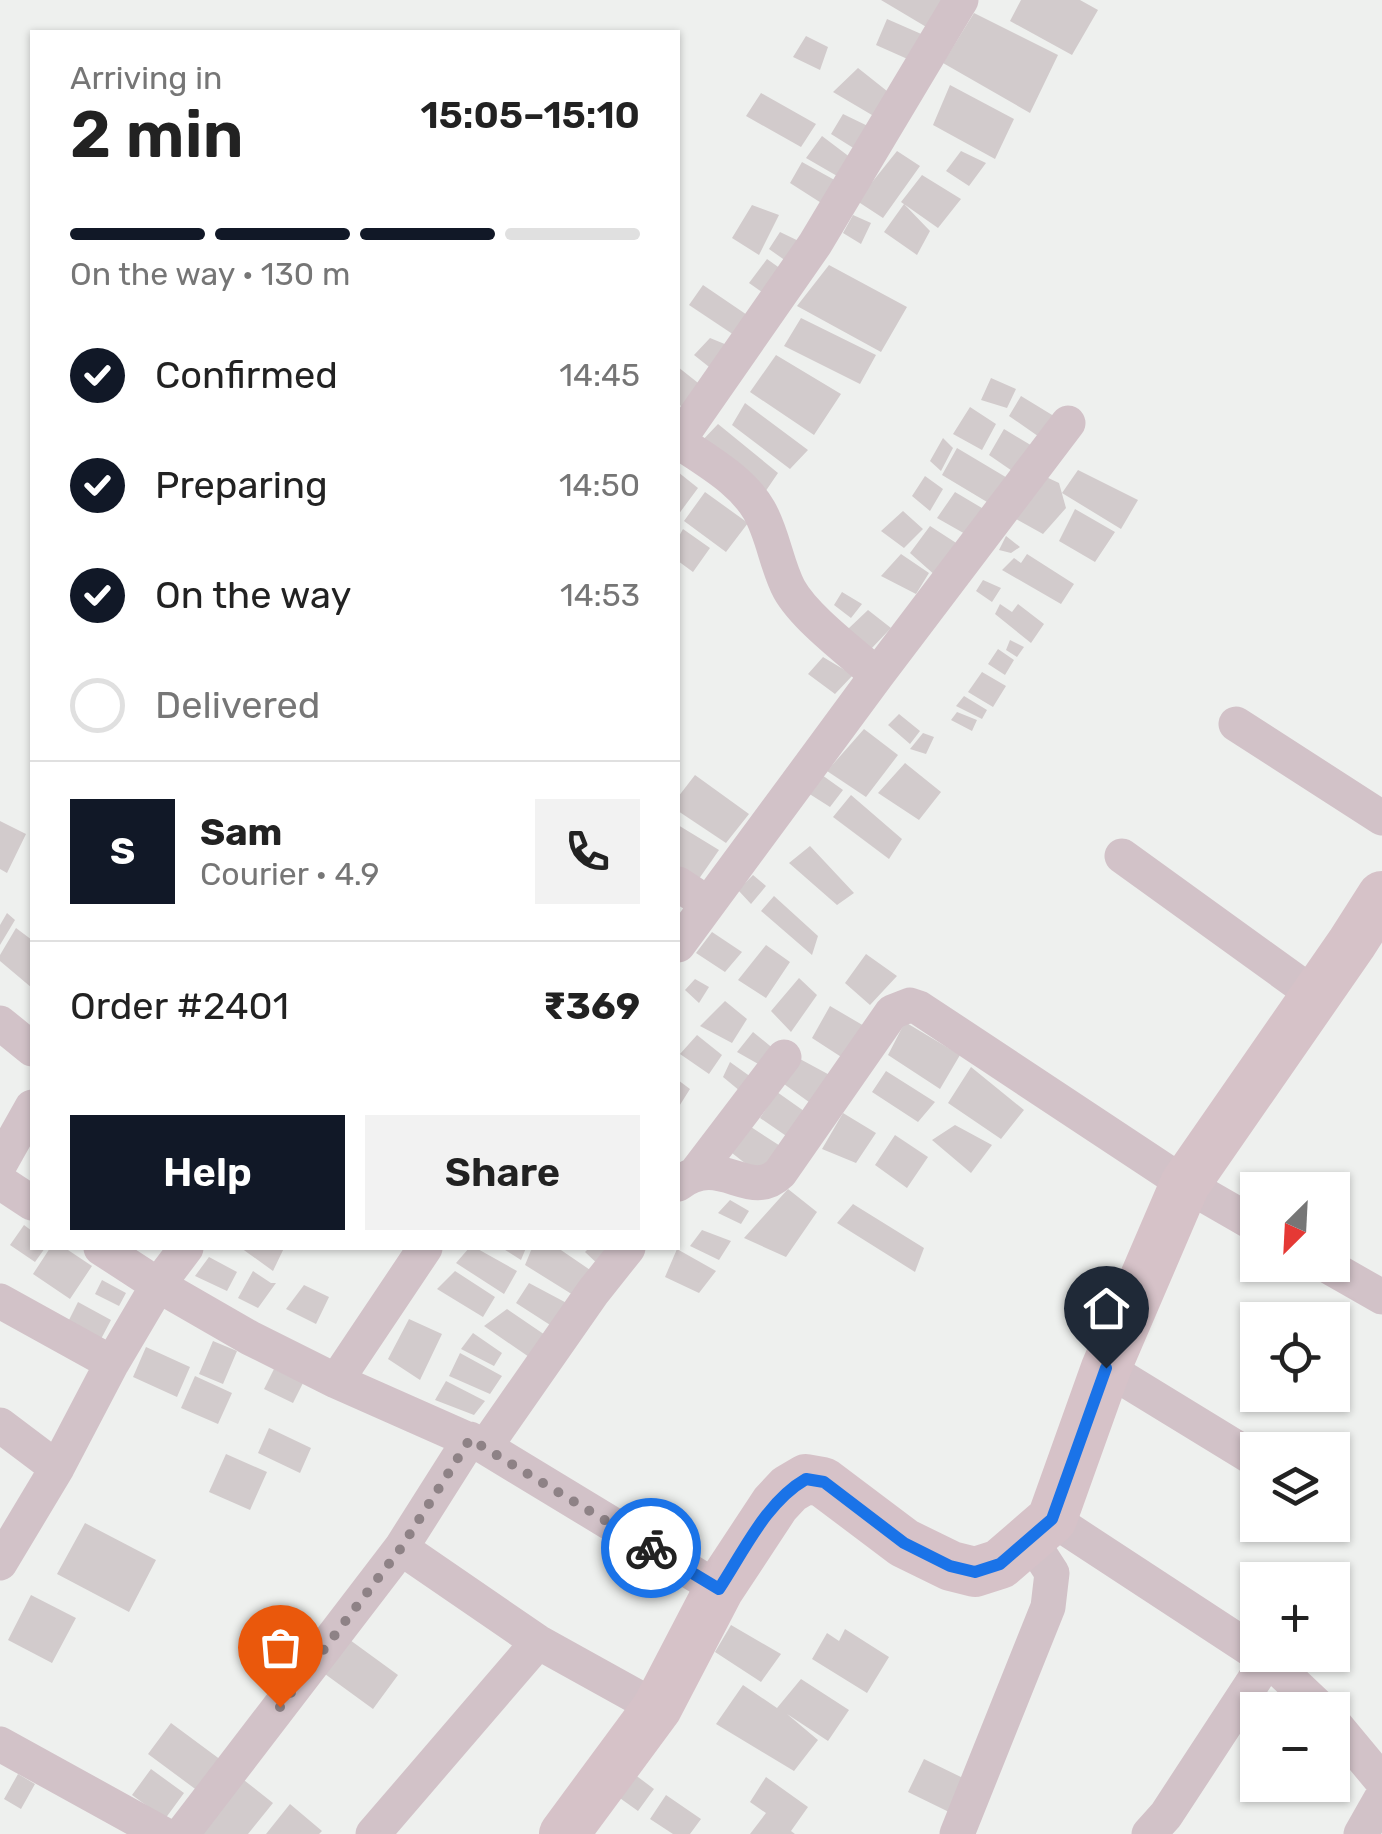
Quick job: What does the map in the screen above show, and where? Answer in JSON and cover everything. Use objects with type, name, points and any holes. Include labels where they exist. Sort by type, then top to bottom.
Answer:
[{"type":"main road","points":[[564,1834],[657,1708],[719,1589],[788,1489],[806,1479],[824,1482],[904,1543],[950,1566],[975,1572],[1000,1564],[1040,1529],[1185,1184],[1316,996],[1367,952],[1382,896]]},
{"type":"street","points":[[680,437],[815,244],[961,0]]},
{"type":"street","points":[[680,941],[1068,423]]},
{"type":"street","points":[[680,441],[735,481],[750,497],[790,589],[814,618],[877,675]]},
{"type":"street","points":[[1236,724],[1382,818]]},
{"type":"street","points":[[1122,856],[1316,996]]},
{"type":"street","points":[[680,885],[707,904]]},
{"type":"street","points":[[686,1179],[725,1174],[750,1183],[773,1180],[892,1012],[910,1005],[1240,1216]]},
{"type":"street","points":[[0,1022],[30,1047]]},
{"type":"street","points":[[686,1179],[784,1057]]},
{"type":"street","points":[[0,1164],[30,1111]]},
{"type":"street","points":[[0,1182],[30,1202]]},
{"type":"street","points":[[104,1250],[250,1338],[336,1381],[478,1443],[719,1589]]},
{"type":"street","points":[[0,1563],[58,1468],[112,1363],[158,1285],[184,1250]]},
{"type":"street","points":[[336,1381],[424,1250]]},
{"type":"street","points":[[182,1834],[626,1250]]},
{"type":"street","points":[[1350,1279],[1382,1297]]},
{"type":"street","points":[[0,1301],[112,1363]]},
{"type":"street","points":[[1106,1368],[1240,1450]]},
{"type":"street","points":[[0,1425],[58,1468]]},
{"type":"street","points":[[1040,1529],[1240,1643]]},
{"type":"street","points":[[956,1834],[1048,1607],[1052,1573],[1040,1529]]},
{"type":"street","points":[[401,1548],[538,1642],[657,1708]]},
{"type":"street","points":[[373,1834],[538,1642]]},
{"type":"street","points":[[1149,1834],[1166,1815],[1252,1672]]},
{"type":"street","points":[[1280,1672],[1302,1692]]},
{"type":"street","points":[[1350,1742],[1382,1782]]},
{"type":"street","points":[[0,1744],[164,1834]]},
{"type":"street","points":[[1360,1834],[1382,1798]]},
{"type":"building","points":[[881,0],[944,0],[928,28]]},
{"type":"building","points":[[1021,0],[1080,0],[1098,10],[1072,55],[1010,21]]},
{"type":"building","points":[[974,13],[1058,55],[1030,113],[943,63]]},
{"type":"building","points":[[887,19],[935,40],[921,65],[876,45]]},
{"type":"building","points":[[806,36],[828,47],[820,70],[793,57]]},
{"type":"building","points":[[858,68],[892,95],[877,118],[833,92]]},
{"type":"building","points":[[950,85],[1014,119],[995,159],[933,125]]},
{"type":"building","points":[[761,93],[816,124],[801,147],[746,116]]},
{"type":"building","points":[[843,114],[874,129],[863,154],[831,134]]},
{"type":"building","points":[[822,136],[855,161],[844,180],[806,158]]},
{"type":"building","points":[[897,151],[920,166],[883,218],[857,201]]},
{"type":"building","points":[[961,151],[986,163],[969,186],[946,171]]},
{"type":"building","points":[[802,162],[840,183],[826,206],[790,183]]},
{"type":"building","points":[[922,175],[961,199],[938,228],[901,202]]},
{"type":"building","points":[[904,204],[930,231],[917,255],[884,232]]},
{"type":"building","points":[[752,205],[779,215],[759,255],[732,238]]},
{"type":"building","points":[[853,215],[871,223],[861,244],[843,233]]},
{"type":"building","points":[[780,232],[807,245],[793,266],[769,249]]},
{"type":"building","points":[[767,259],[788,274],[772,299],[749,283]]},
{"type":"building","points":[[829,265],[907,307],[881,352],[797,306]]},
{"type":"building","points":[[703,285],[753,319],[740,339],[689,305]]},
{"type":"building","points":[[801,318],[876,355],[860,384],[784,346]]},
{"type":"building","points":[[710,338],[732,347],[718,374],[694,355]]},
{"type":"building","points":[[776,355],[841,394],[814,435],[750,392]]},
{"type":"building","points":[[680,369],[707,390],[691,416],[680,405]]},
{"type":"building","points":[[991,378],[1016,389],[1007,408],[981,400]]},
{"type":"building","points":[[1021,396],[1062,421],[1045,441],[1009,416]]},
{"type":"building","points":[[745,403],[808,450],[790,469],[732,425]]},
{"type":"building","points":[[970,407],[996,424],[982,450],[953,434]]},
{"type":"building","points":[[718,424],[778,473],[763,495],[699,444]]},
{"type":"building","points":[[1004,429],[1039,450],[1021,477],[989,455]]},
{"type":"building","points":[[943,438],[953,448],[941,471],[930,461]]},
{"type":"building","points":[[957,448],[1014,482],[997,508],[942,475]]},
{"type":"building","points":[[1078,470],[1138,500],[1121,529],[1062,493]]},
{"type":"building","points":[[680,474],[698,488],[680,512]]},
{"type":"building","points":[[925,476],[943,489],[930,511],[912,496]]},
{"type":"building","points":[[1044,476],[1059,483],[1066,508],[1043,534],[1016,519]]},
{"type":"building","points":[[705,492],[748,523],[726,552],[684,521]]},
{"type":"building","points":[[955,492],[992,514],[974,539],[937,518]]},
{"type":"building","points":[[1075,509],[1115,532],[1095,562],[1059,541]]},
{"type":"building","points":[[903,511],[923,529],[904,548],[881,531]]},
{"type":"building","points":[[930,526],[967,550],[945,584],[910,553]]},
{"type":"building","points":[[683,529],[710,548],[693,572],[680,562]]},
{"type":"building","points":[[1006,536],[1020,547],[1011,553],[999,550]]},
{"type":"building","points":[[901,554],[929,573],[916,594],[881,576]]},
{"type":"building","points":[[1027,554],[1074,584],[1061,604],[1002,570],[1014,558],[1021,563]]},
{"type":"building","points":[[983,580],[1001,588],[992,602],[976,591]]},
{"type":"building","points":[[842,592],[862,604],[851,618],[834,605]]},
{"type":"building","points":[[1000,604],[1012,612],[1018,604],[1044,624],[1031,643],[995,614]]},
{"type":"building","points":[[868,610],[891,628],[871,649],[848,629]]},
{"type":"building","points":[[1010,640],[1024,647],[1017,657],[1006,650]]},
{"type":"building","points":[[998,649],[1014,660],[1005,675],[988,664]]},
{"type":"building","points":[[823,657],[853,675],[835,694],[808,674]]},
{"type":"building","points":[[982,672],[1006,686],[993,707],[968,692]]},
{"type":"building","points":[[964,696],[987,710],[982,719],[956,706]]},
{"type":"building","points":[[957,712],[977,720],[972,731],[951,720]]},
{"type":"building","points":[[899,714],[920,731],[910,744],[888,725]]},
{"type":"building","points":[[864,729],[898,755],[866,797],[827,771]]},
{"type":"building","points":[[923,733],[934,737],[926,754],[910,749]]},
{"type":"building","points":[[905,763],[941,792],[919,820],[878,793]]},
{"type":"building","points":[[695,775],[749,814],[726,843],[680,812],[680,794]]},
{"type":"building","points":[[822,775],[843,790],[830,807],[808,793]]},
{"type":"building","points":[[851,795],[902,839],[889,859],[833,817]]},
{"type":"building","points":[[0,821],[26,834],[7,873],[0,869]]},
{"type":"building","points":[[680,826],[719,850],[694,886],[680,876]]},
{"type":"building","points":[[810,846],[854,893],[837,905],[789,863]]},
{"type":"building","points":[[753,875],[766,886],[751,904],[738,890]]},
{"type":"building","points":[[774,896],[818,936],[812,955],[761,911]]},
{"type":"building","points":[[7,913],[15,920],[0,945],[0,925]]},
{"type":"building","points":[[16,928],[30,938],[30,986],[0,961]]},
{"type":"building","points":[[712,932],[742,952],[725,972],[696,953]]},
{"type":"building","points":[[766,945],[790,962],[766,998],[738,980]]},
{"type":"building","points":[[866,954],[897,976],[870,1005],[845,983]]},
{"type":"building","points":[[799,978],[817,995],[791,1032],[771,1011]]},
{"type":"building","points":[[695,979],[709,987],[699,1003],[685,990]]},
{"type":"building","points":[[725,1001],[747,1019],[732,1043],[700,1026]]},
{"type":"building","points":[[830,1006],[871,1030],[849,1062],[812,1038]]},
{"type":"building","points":[[905,1022],[960,1055],[940,1089],[888,1055]]},
{"type":"building","points":[[753,1032],[775,1050],[767,1069],[737,1052]]},
{"type":"building","points":[[697,1035],[722,1055],[709,1074],[680,1054]]},
{"type":"building","points":[[800,1059],[837,1079],[820,1110],[784,1084]]},
{"type":"building","points":[[730,1062],[758,1082],[746,1096],[723,1077]]},
{"type":"building","points":[[971,1067],[1024,1110],[1001,1139],[948,1103]]},
{"type":"building","points":[[886,1071],[935,1102],[918,1122],[872,1092]]},
{"type":"building","points":[[680,1082],[690,1089],[680,1105]]},
{"type":"building","points":[[777,1092],[811,1116],[795,1142],[760,1118]]},
{"type":"building","points":[[843,1113],[876,1133],[856,1163],[822,1149]]},
{"type":"building","points":[[955,1125],[992,1145],[971,1173],[932,1140]]},
{"type":"building","points":[[751,1127],[788,1151],[764,1178],[732,1153]]},
{"type":"building","points":[[895,1135],[928,1157],[907,1188],[875,1165]]},
{"type":"building","points":[[788,1189],[817,1212],[786,1257],[744,1238]]},
{"type":"building","points":[[730,1200],[749,1211],[741,1224],[718,1213]]},
{"type":"building","points":[[853,1204],[924,1248],[915,1272],[837,1223]]},
{"type":"building","points":[[24,1225],[30,1230],[30,1250],[44,1250],[35,1262],[10,1245]]},
{"type":"building","points":[[702,1230],[731,1241],[719,1260],[690,1246]]},
{"type":"building","points":[[49,1250],[68,1250],[92,1266],[70,1299],[33,1274]]},
{"type":"building","points":[[244,1250],[283,1250],[273,1271]]},
{"type":"building","points":[[467,1250],[480,1250],[517,1271],[504,1294],[456,1263]]},
{"type":"building","points":[[505,1250],[525,1250],[521,1260]]},
{"type":"building","points":[[531,1250],[561,1250],[596,1274],[578,1298],[525,1265]]},
{"type":"building","points":[[587,1250],[615,1250],[601,1267]]},
{"type":"building","points":[[677,1250],[716,1271],[699,1293],[665,1277]]},
{"type":"building","points":[[209,1257],[237,1272],[227,1291],[195,1276]]},
{"type":"building","points":[[253,1271],[276,1283],[258,1308],[238,1298]]},
{"type":"building","points":[[455,1271],[495,1297],[483,1317],[437,1289]]},
{"type":"building","points":[[102,1280],[126,1293],[119,1306],[95,1294]]},
{"type":"building","points":[[529,1283],[576,1308],[561,1332],[516,1303]]},
{"type":"building","points":[[304,1285],[329,1297],[316,1324],[286,1309]]},
{"type":"building","points":[[78,1302],[111,1320],[101,1339],[68,1322]]},
{"type":"building","points":[[507,1309],[548,1337],[532,1359],[484,1326]]},
{"type":"building","points":[[409,1319],[442,1334],[420,1380],[388,1359]]},
{"type":"building","points":[[473,1333],[502,1353],[494,1366],[461,1349]]},
{"type":"building","points":[[213,1341],[237,1351],[223,1384],[199,1374]]},
{"type":"building","points":[[146,1347],[190,1367],[177,1397],[133,1377]]},
{"type":"building","points":[[460,1353],[502,1376],[490,1394],[449,1376]]},
{"type":"building","points":[[274,1369],[303,1383],[293,1403],[264,1389]]},
{"type":"building","points":[[195,1376],[232,1393],[218,1424],[181,1408]]},
{"type":"building","points":[[446,1381],[485,1401],[474,1415],[435,1400]]},
{"type":"building","points":[[269,1428],[311,1448],[300,1473],[258,1453]]},
{"type":"building","points":[[226,1454],[267,1472],[250,1510],[209,1492]]},
{"type":"building","points":[[85,1523],[156,1560],[129,1612],[57,1574]]},
{"type":"building","points":[[31,1595],[76,1618],[52,1663],[8,1640]]},
{"type":"building","points":[[278,1608],[322,1639],[301,1670],[256,1639]]},
{"type":"building","points":[[731,1625],[781,1654],[761,1682],[715,1652]]},
{"type":"building","points":[[845,1629],[889,1657],[867,1693],[812,1659],[827,1633],[839,1641]]},
{"type":"building","points":[[350,1640],[398,1675],[373,1709],[325,1674]]},
{"type":"building","points":[[258,1645],[295,1671],[282,1690],[245,1663]]},
{"type":"building","points":[[801,1679],[849,1710],[828,1741],[787,1714],[818,1740],[794,1771],[716,1724],[743,1685],[777,1708]]},
{"type":"building","points":[[171,1723],[225,1763],[202,1794],[148,1754]]},
{"type":"building","points":[[924,1759],[965,1779],[949,1812],[908,1792]]},
{"type":"building","points":[[151,1769],[184,1793],[165,1819],[132,1795]]},
{"type":"building","points":[[18,1774],[35,1784],[21,1809],[4,1799]]},
{"type":"building","points":[[634,1774],[654,1789],[638,1811],[617,1796]]},
{"type":"building","points":[[240,1777],[273,1803],[248,1834],[193,1834]]},
{"type":"building","points":[[766,1777],[808,1807],[791,1831],[795,1834],[750,1834],[766,1813],[750,1802]]},
{"type":"building","points":[[666,1795],[701,1819],[690,1834],[673,1834],[650,1819]]},
{"type":"building","points":[[290,1804],[322,1831],[266,1834]]},
{"type":"way so far","points":[[280,1707],[401,1548],[470,1439],[651,1548]]},
{"type":"route","points":[[651,1548],[719,1589],[775,1504],[788,1489],[806,1479],[824,1482],[904,1543],[950,1566],[975,1572],[1000,1564],[1052,1519],[1106,1368]]}]
